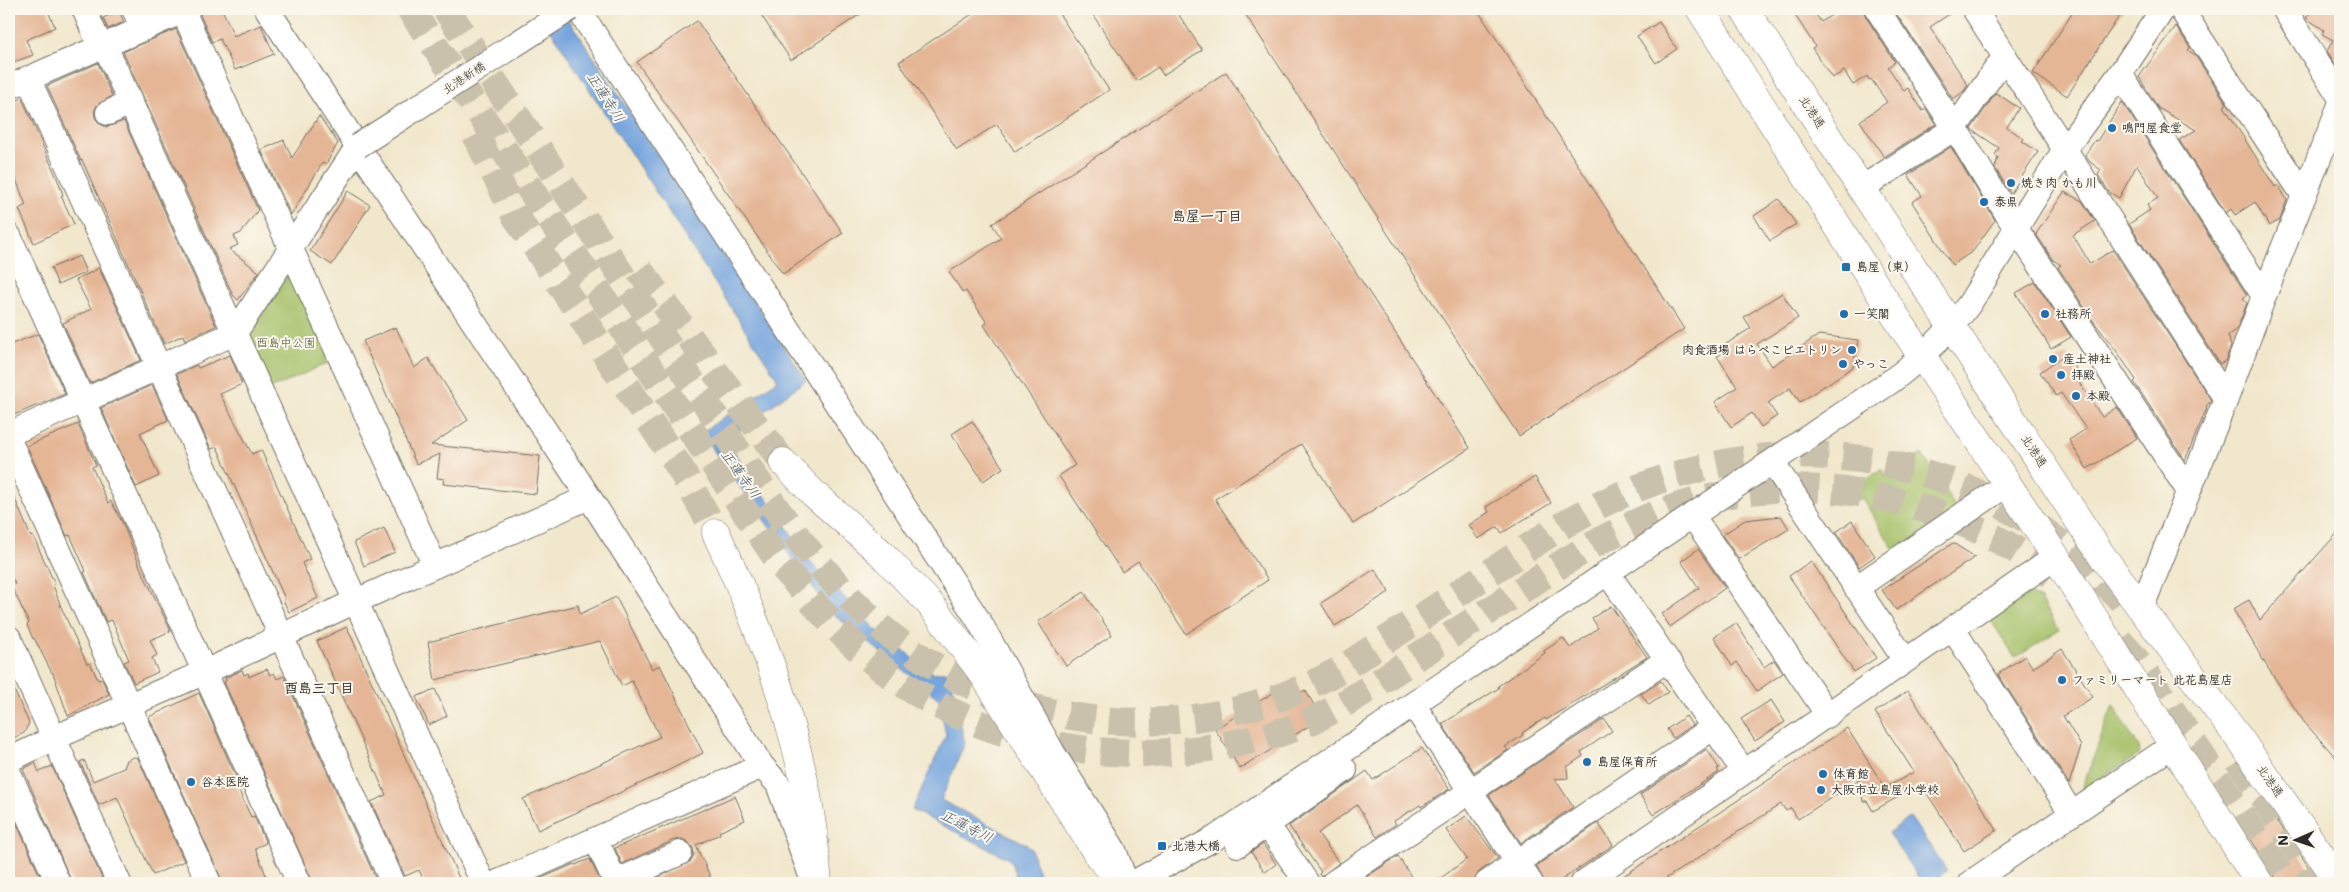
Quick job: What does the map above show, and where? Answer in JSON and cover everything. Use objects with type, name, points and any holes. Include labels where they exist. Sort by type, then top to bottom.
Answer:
[{"type":"main road","points":[[1700,9],[1922,358],[2056,557],[2259,883]]},
{"type":"main road","name":"北港通","points":[[1744,9],[2102,556],[2241,741],[2340,883]]},
{"type":"main road","points":[[783,462],[814,494],[892,563],[930,604],[983,674],[1100,858],[1125,883]]},
{"type":"main road","points":[[716,533],[741,586],[782,703],[799,762],[812,826],[818,883]]},
{"type":"street","points":[[84,9],[130,103],[235,333],[354,602],[483,883]]},
{"type":"street","points":[[267,9],[589,497],[762,766],[778,784],[813,883]]},
{"type":"street","name":"北港新橋","points":[[358,146],[570,9]]},
{"type":"street","points":[[578,9],[978,621],[1052,751],[1114,850],[1125,883]]},
{"type":"street","points":[[1877,9],[1955,128],[2015,227],[2188,490]]},
{"type":"street","points":[[1974,9],[2226,399]]},
{"type":"street","points":[[1133,883],[1204,846],[1772,462],[1922,358],[1953,326],[1970,303],[2015,227],[2065,149],[2120,74],[2163,9]]},
{"type":"street","points":[[2181,9],[2304,196]]},
{"type":"street","points":[[2284,9],[2340,97]]},
{"type":"street","points":[[393,883],[280,637],[159,366],[18,82],[103,47],[138,19],[185,10],[290,250],[434,566]]},
{"type":"street","points":[[1862,188],[1955,128],[2005,56]]},
{"type":"street","points":[[2120,74],[2264,296]]},
{"type":"street","points":[[108,113],[130,103]]},
{"type":"street","points":[[2141,609],[2226,399],[2264,296],[2340,106]]},
{"type":"street","points":[[9,434],[235,333],[358,146]]},
{"type":"street","points":[[9,236],[300,883]]},
{"type":"street","points":[[9,440],[209,883]]},
{"type":"street","points":[[1772,462],[1905,660]]},
{"type":"street","points":[[1856,588],[2006,485]]},
{"type":"street","points":[[9,760],[589,497]]},
{"type":"street","points":[[1692,515],[1828,715]]},
{"type":"street","points":[[1584,883],[1905,660],[1953,630],[2056,557]]},
{"type":"street","points":[[1607,572],[1744,772]]},
{"type":"street","points":[[1953,630],[2072,814]]},
{"type":"street","points":[[9,638],[119,883]]},
{"type":"street","points":[[1333,883],[1469,790],[1667,660]]},
{"type":"street","points":[[1407,708],[1469,790],[1531,883]]},
{"type":"street","points":[[1238,845],[1391,738],[1407,708]]},
{"type":"street","points":[[1487,883],[1714,728]]},
{"type":"street","points":[[1970,883],[2172,746]]},
{"type":"street","points":[[496,883],[762,766]]},
{"type":"street","points":[[9,773],[58,883]]},
{"type":"street","points":[[1267,824],[1307,883]]},
{"type":"street","points":[[596,840],[616,883],[680,853]]},
{"type":"green space","name":"酉島中公園","points":[[288,274],[296,275],[330,362],[268,390],[248,337]]},
{"type":"green space","points":[[1922,454],[1958,511],[1895,551],[1862,498],[1857,500],[1851,489],[1882,469],[1887,476]]},
{"type":"green space","points":[[2026,591],[2040,600],[2059,630],[2015,658],[1988,616]]},
{"type":"green space","points":[[2113,705],[2139,748],[2140,754],[2081,791]]},
{"type":"water","name":"正蓮寺川","points":[[537,9],[562,9],[806,380],[726,440],[813,565],[875,629],[933,673],[949,671],[965,743],[941,800],[1026,844],[1031,849],[1042,883],[1018,883],[1012,863],[1007,858],[912,810],[946,735],[939,699],[832,613],[701,433],[778,380]]},
{"type":"water","points":[[1910,817],[1947,871],[1930,883],[1922,883],[1888,833]]},
{"type":"building","points":[[9,9],[47,9],[55,27],[26,40],[33,55],[14,62],[9,50]]},
{"type":"building","points":[[201,9],[222,9],[234,36],[261,25],[274,54],[235,70],[220,39],[212,42],[200,15]]},
{"type":"building","points":[[757,9],[868,9],[791,60]]},
{"type":"building","points":[[980,9],[1056,9],[1109,90],[1015,152],[997,124],[957,150],[899,62]]},
{"type":"building","points":[[1089,9],[1175,9],[1202,50],[1163,75],[1158,67],[1137,81]]},
{"type":"building","points":[[1242,9],[1477,9],[1684,329],[1519,436]]},
{"type":"building","points":[[1791,9],[1812,9],[1821,22],[1841,9],[1863,9],[1866,17],[1895,62],[1888,67],[1904,91],[1908,88],[1923,111],[1926,109],[1936,124],[1884,157],[1860,121],[1887,102],[1867,76],[1853,85],[1844,71],[1832,78],[1812,48],[1815,46]]},
{"type":"building","points":[[1893,9],[1957,9],[1930,27],[1968,85],[1963,92],[1953,99]]},
{"type":"building","points":[[2075,9],[2124,9],[2067,96],[2033,73]]},
{"type":"building","points":[[2312,9],[2340,9],[2340,72],[2327,51],[2333,40],[2322,34],[2324,30],[2306,18]]},
{"type":"building","points":[[119,11],[124,22],[108,29],[103,18]]},
{"type":"building","points":[[697,21],[843,233],[783,274],[637,62]]},
{"type":"building","points":[[1659,22],[1677,49],[1656,63],[1637,36]]},
{"type":"building","points":[[2176,26],[2190,48],[2188,50],[2195,55],[2227,104],[2224,106],[2275,187],[2278,185],[2287,200],[2280,220],[2269,226],[2255,202],[2235,215],[2231,209],[2226,213],[2179,140],[2196,130],[2158,108],[2139,77]]},
{"type":"building","points":[[176,29],[258,210],[241,233],[234,236],[238,245],[229,249],[259,272],[238,300],[233,295],[123,52]]},
{"type":"building","points":[[98,63],[112,96],[97,105],[94,111],[95,118],[100,124],[107,127],[124,121],[216,326],[185,340],[183,335],[164,344],[47,86]]},
{"type":"building","points":[[1226,72],[1470,448],[1353,524],[1301,444],[1215,499],[1268,580],[1186,634],[1138,561],[1122,572],[1059,476],[1075,465],[984,325],[987,323],[966,291],[963,293],[949,272],[1001,238],[992,224]]},
{"type":"building","points":[[1996,93],[2019,108],[2007,127],[2038,152],[2011,193],[1995,168],[1998,157],[1995,155],[1999,148],[1971,129]]},
{"type":"building","points":[[22,98],[59,183],[63,195],[61,196],[74,224],[34,243],[19,209],[26,205],[15,177],[9,180],[9,104]]},
{"type":"building","points":[[2122,102],[2247,295],[2243,298],[2247,303],[2237,329],[2228,335],[2231,346],[2225,361],[2220,364],[2129,224],[2150,210],[2147,205],[2158,198],[2137,165],[2119,198],[2109,192],[2098,175],[2101,170],[2090,162],[2085,155],[2095,140],[2097,141]]},
{"type":"building","points":[[319,116],[338,143],[326,164],[323,162],[291,215],[261,150],[284,140],[292,158]]},
{"type":"building","points":[[1951,147],[1995,220],[1973,251],[1952,265],[1912,202],[1922,196],[1908,175]]},
{"type":"building","points":[[348,191],[370,205],[332,265],[310,251]]},
{"type":"building","points":[[2064,192],[2082,201],[2095,221],[2073,235],[2090,264],[2113,250],[2211,400],[2206,407],[2185,460],[2134,382],[2136,380],[2094,322],[2058,267],[2061,265],[2053,260],[2036,234]]},
{"type":"building","points":[[1779,199],[1796,224],[1770,241],[1754,216]]},
{"type":"building","points":[[79,256],[86,272],[58,285],[51,268]]},
{"type":"building","points":[[99,268],[141,360],[90,383],[63,323],[91,309],[76,280]]},
{"type":"building","name":"社務所","points":[[2035,282],[2071,337],[2051,349],[2016,293]]},
{"type":"building","points":[[1782,293],[1798,318],[1757,344],[1772,366],[1819,335],[1858,340],[1853,367],[1800,402],[1790,388],[1768,403],[1777,416],[1761,427],[1752,413],[1731,427],[1715,402],[1737,387],[1717,356],[1723,353],[1720,348],[1751,328],[1744,317]]},
{"type":"building","points":[[396,327],[414,368],[428,358],[468,420],[431,445],[540,456],[536,494],[443,484],[444,479],[437,478],[440,454],[416,464],[363,341]]},
{"type":"building","points":[[38,334],[65,394],[9,417],[9,345]]},
{"type":"building","points":[[2066,354],[2082,378],[2078,381],[2102,417],[2117,407],[2137,438],[2087,469],[2069,440],[2086,429],[2061,393],[2056,396],[2040,372]]},
{"type":"building","points":[[230,355],[242,384],[220,394],[252,454],[261,450],[310,559],[302,563],[318,598],[289,612],[283,600],[285,599],[217,447],[211,449],[177,374],[197,365],[198,368]]},
{"type":"building","points":[[152,385],[168,420],[140,433],[159,476],[136,487],[101,408]]},
{"type":"building","points":[[972,421],[1003,468],[983,481],[952,434]]},
{"type":"building","points":[[78,424],[96,465],[92,467],[108,503],[111,501],[123,524],[141,569],[171,631],[150,640],[157,655],[152,658],[158,672],[134,683],[124,662],[129,660],[112,620],[106,622],[70,535],[67,536],[27,446]]},
{"type":"building","points":[[1535,477],[1551,503],[1502,533],[1498,527],[1478,539],[1469,525],[1489,512],[1486,507]]},
{"type":"building","points":[[9,485],[31,537],[33,536],[55,584],[53,585],[61,607],[87,664],[90,663],[98,680],[102,679],[109,694],[68,716],[53,673],[33,639],[27,625],[29,623],[11,585],[15,584],[9,572]]},
{"type":"building","points":[[1781,516],[1789,529],[1739,559],[1722,535],[1745,520]]},
{"type":"building","points":[[1852,521],[1875,556],[1859,567],[1836,532]]},
{"type":"building","points":[[384,528],[395,552],[364,566],[354,542]]},
{"type":"building","points":[[2340,530],[2340,762],[2304,722],[2266,665],[2233,609],[2249,600],[2260,620]]},
{"type":"building","points":[[1953,543],[1975,557],[1896,610],[1882,590]]},
{"type":"building","points":[[1698,549],[1725,588],[1670,627],[1662,614],[1699,588],[1681,561]]},
{"type":"building","points":[[1811,561],[1876,658],[1854,672],[1789,576]]},
{"type":"building","points":[[1375,569],[1389,592],[1335,626],[1321,603]]},
{"type":"building","points":[[1084,592],[1112,635],[1066,666],[1038,622]]},
{"type":"building","points":[[616,597],[652,669],[660,665],[703,753],[538,830],[523,799],[660,737],[632,681],[622,686],[600,641],[435,680],[428,642],[578,605],[580,614]]},
{"type":"building","points":[[1611,606],[1647,657],[1522,733],[1523,735],[1505,747],[1508,750],[1474,772],[1442,724],[1499,688],[1498,686],[1563,638],[1570,648],[1598,628],[1592,618]]},
{"type":"building","points":[[1736,623],[1764,667],[1774,660],[1783,673],[1757,691],[1737,662],[1732,666],[1714,637]]},
{"type":"building","points":[[347,627],[459,878],[447,883],[425,883],[419,870],[405,876],[371,802],[386,795],[317,641]]},
{"type":"building","points":[[2062,649],[2093,697],[2063,716],[2081,746],[2069,784],[1998,674],[2025,656],[2033,668]]},
{"type":"building","points":[[267,669],[270,675],[274,673],[277,679],[284,676],[375,877],[360,883],[313,883],[224,682],[226,681],[225,678],[242,670],[244,675],[248,673],[249,677]]},
{"type":"building","points":[[9,679],[29,723],[24,733],[9,740]]},
{"type":"building","points":[[1292,681],[1300,693],[1305,690],[1322,718],[1240,769],[1215,729]]},
{"type":"building","points":[[1661,681],[1668,692],[1649,705],[1641,694]]},
{"type":"building","points":[[435,689],[447,716],[429,725],[416,697]]},
{"type":"building","points":[[1908,691],[1997,830],[1964,851],[1921,784],[1873,811],[1867,801],[1863,801],[1859,780],[1798,819],[1791,808],[1786,811],[1781,804],[1659,883],[1613,883],[1847,728],[1885,788],[1914,772],[1875,712]]},
{"type":"building","points":[[199,693],[237,779],[234,780],[251,817],[254,816],[266,843],[255,848],[266,875],[247,883],[223,883],[149,717]]},
{"type":"building","points":[[1771,700],[1785,722],[1755,741],[1741,719]]},
{"type":"building","points":[[1686,716],[1692,725],[1673,738],[1667,729]]},
{"type":"building","points":[[1604,719],[1612,731],[1581,752],[1583,756],[1567,767],[1568,778],[1555,779],[1573,807],[1521,843],[1489,795]]},
{"type":"building","points":[[1422,748],[1449,789],[1394,821],[1396,824],[1377,837],[1357,805],[1318,833],[1339,863],[1321,877],[1319,874],[1321,872],[1289,826],[1367,771],[1373,780]]},
{"type":"building","points":[[1707,749],[1719,768],[1717,769],[1719,772],[1653,815],[1640,795]]},
{"type":"building","points":[[134,757],[138,758],[184,861],[153,875],[117,797],[99,805],[80,762],[84,760],[93,781],[124,768],[127,760]]},
{"type":"building","points":[[35,763],[39,772],[52,766],[104,883],[72,883],[23,769]]},
{"type":"building","points":[[735,796],[745,820],[696,845],[713,883],[646,883],[691,861],[694,855],[693,848],[682,839],[674,840],[622,864],[615,848]]},
{"type":"building","points":[[2265,803],[2319,883],[2279,883],[2239,821]]},
{"type":"building","points":[[9,806],[43,883],[9,883]]},
{"type":"building","points":[[1466,816],[1498,858],[1479,872],[1473,883],[1434,883],[1467,859],[1446,830]]},
{"type":"building","points":[[1598,823],[1613,845],[1557,883],[1545,883],[1536,866]]},
{"type":"building","points":[[1263,844],[1276,864],[1265,872],[1251,852]]},
{"type":"building","points":[[1398,856],[1415,883],[1357,883]]},
{"type":"building","points":[[590,859],[601,883],[530,883],[574,864]]},
{"type":"tunnel","points":[[410,9],[779,562],[819,609],[879,667],[933,702],[971,721],[1012,735],[1054,745],[1097,751],[1140,753],[1183,751],[1226,745],[1289,730],[1309,722],[1350,700],[1596,543],[1631,525],[1668,510],[1694,502],[1749,491],[1805,488],[1833,490],[1861,493],[1912,505],[1980,530],[2022,554],[2061,583]]},
{"type":"tunnel","points":[[446,9],[769,499],[815,560],[867,616],[907,648],[957,678],[1010,701],[1066,715],[1122,721],[1179,720],[1236,710],[1291,693],[1343,668],[1540,540],[1596,507],[1679,474],[1749,459],[1819,456],[1886,463],[1952,482],[2014,512],[2073,553],[2126,605]]},
{"type":"tunnel","points":[[476,135],[515,215],[680,468],[716,533]]},
{"type":"tunnel","points":[[639,270],[783,462]]},
{"type":"tunnel","points":[[2120,642],[2133,656],[2172,711],[2286,883]]},
{"type":"tunnel","points":[[2239,761],[2320,883]]},
{"type":"place","name":"鳴門屋食堂","points":[[2112,128]]},
{"type":"place","name":"焼き肉 かも川","points":[[2011,183]]},
{"type":"place","name":"泰県","points":[[1984,202]]},
{"type":"place","name":"島屋（東）","points":[[1846,267]]},
{"type":"place","name":"一笑閣","points":[[1844,314]]},
{"type":"place","name":"社務所","points":[[2045,314]]},
{"type":"place","name":"肉食酒場 はらぺこピエトリン","points":[[1852,350]]},
{"type":"place","name":"産土神社","points":[[2053,359]]},
{"type":"place","name":"やっこ","points":[[1843,364]]},
{"type":"place","name":"拝殿","points":[[2061,375]]},
{"type":"place","name":"本殿","points":[[2076,396]]},
{"type":"place","name":"ファミリーマート 此花島屋店","points":[[2062,680]]},
{"type":"place","name":"島屋保育所","points":[[1587,762]]},
{"type":"place","name":"体育館","points":[[1823,774]]},
{"type":"place","name":"谷本医院","points":[[191,782]]},
{"type":"place","name":"大阪市立島屋小学校","points":[[1821,790]]},
{"type":"place","name":"北港大橋","points":[[1162,846]]},
{"type":"district","name":"島屋一丁目","points":[[1207,216]]},
{"type":"district","name":"酉島三丁目","points":[[319,688]]}]
